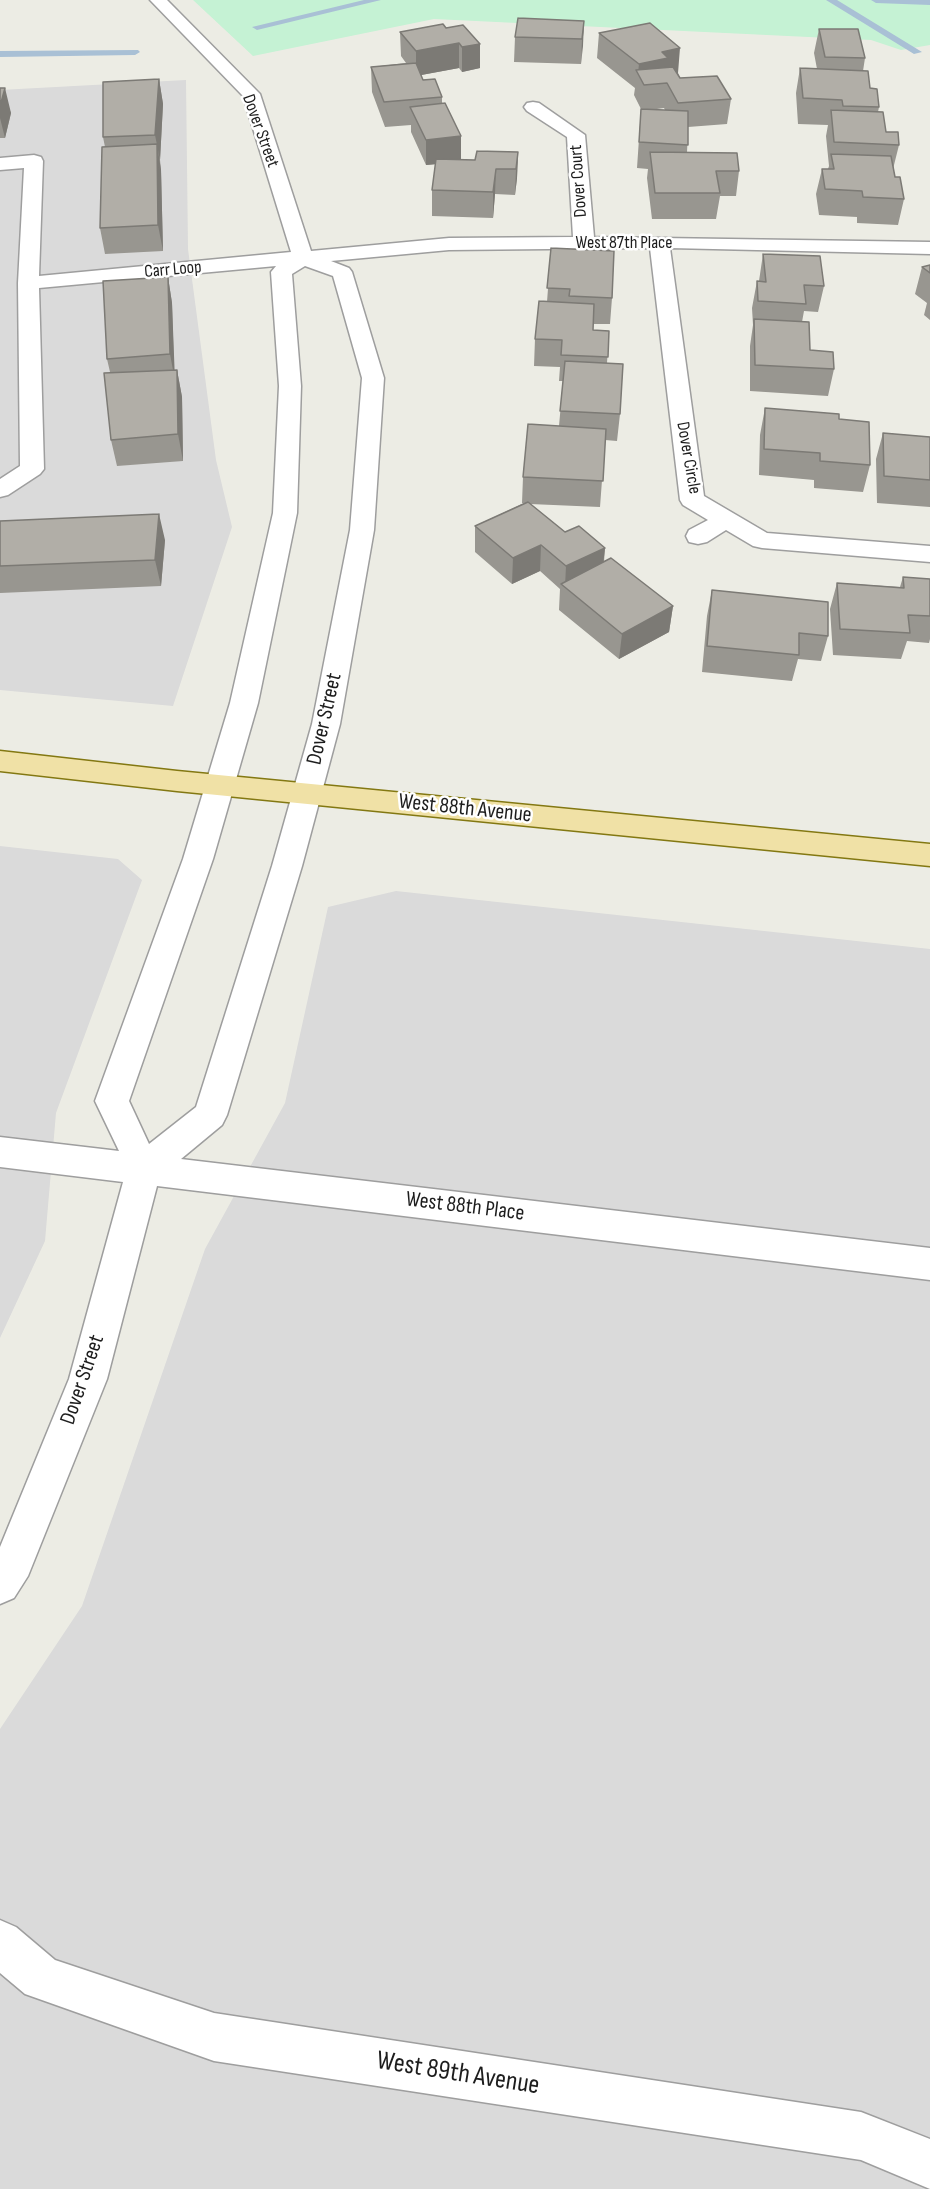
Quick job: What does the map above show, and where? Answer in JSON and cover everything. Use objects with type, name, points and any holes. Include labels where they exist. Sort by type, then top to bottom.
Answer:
[{"type":"main road","name":"West 88th Avenue","points":[[0,761],[307,794],[930,855]]},
{"type":"street","name":"Dover Street","points":[[0,1584],[14,1562],[88,1378],[144,1169],[210,1115],[326,724],[362,530],[373,378],[342,272],[311,257],[251,94],[158,0]]},
{"type":"street","name":"Dover Court","points":[[533,107],[576,135],[584,243]]},
{"type":"street","points":[[0,164],[34,161],[27,283],[32,469],[0,490]]},
{"type":"street","name":"West 87th Place","points":[[311,257],[449,244],[659,242],[930,248]]},
{"type":"street","name":"Dover Circle","points":[[659,242],[692,500],[762,540],[930,554]]},
{"type":"street","name":"Carr Loop","points":[[27,283],[311,257]]},
{"type":"street","points":[[144,1169],[112,1101],[198,859],[244,703],[285,513],[290,386],[281,272],[311,257]]},
{"type":"street","points":[[698,536],[726,520]]},
{"type":"street","name":"West 88th Place","points":[[0,1152],[930,1263]]},
{"type":"street","name":"West 89th Avenue","points":[[0,1943],[41,1978],[214,2037],[861,2136],[930,2164]]},
{"type":"shaded area","points":[[186,80],[188,249],[216,460],[232,527],[173,706],[0,690],[0,90]]},
{"type":"shaded area","points":[[0,846],[118,859],[142,880],[56,1113],[45,1241],[0,1338]]},
{"type":"shaded area","points":[[396,891],[930,949],[930,2189],[0,2189],[0,1729],[82,1606],[205,1249],[285,1103],[328,907]]},
{"type":"green space","points":[[193,0],[930,0],[930,45],[901,50],[871,40],[434,19],[253,56]]},
{"type":"building","points":[[518,18],[584,21],[582,39],[515,37]]},
{"type":"building","points":[[650,23],[680,48],[662,52],[668,58],[639,64],[599,33]]},
{"type":"building","points":[[443,24],[446,28],[463,25],[480,44],[462,47],[459,43],[416,51],[400,32]]},
{"type":"building","points":[[819,29],[858,29],[865,58],[825,57]]},
{"type":"building","points":[[416,63],[423,80],[435,79],[442,97],[384,102],[371,67]]},
{"type":"building","points":[[673,67],[680,78],[717,76],[731,99],[678,103],[667,83],[644,85],[636,70]]},
{"type":"building","points":[[800,68],[868,71],[870,88],[877,89],[879,107],[843,106],[842,100],[803,98]]},
{"type":"building","points":[[159,79],[155,135],[103,137],[103,82]]},
{"type":"building","points":[[0,88],[5,88],[0,106]]},
{"type":"building","points":[[445,103],[461,136],[426,140],[410,107]]},
{"type":"building","points":[[641,109],[688,111],[688,145],[639,142]]},
{"type":"building","points":[[831,110],[883,112],[886,132],[898,132],[899,145],[834,142]]},
{"type":"building","points":[[157,144],[158,225],[100,228],[102,147]]},
{"type":"building","points":[[477,151],[518,152],[516,169],[496,169],[493,192],[432,190],[436,159],[475,160]]},
{"type":"building","points":[[650,152],[737,153],[739,171],[716,171],[720,193],[655,193]]},
{"type":"building","points":[[831,154],[891,156],[895,177],[900,177],[904,199],[863,197],[862,191],[825,189],[822,169],[834,169]]},
{"type":"building","points":[[551,248],[614,251],[612,298],[569,296],[570,289],[547,288]]},
{"type":"building","points":[[763,254],[820,256],[824,286],[804,285],[806,304],[758,301],[757,281],[766,282]]},
{"type":"building","points":[[930,265],[930,273],[922,267]]},
{"type":"building","points":[[168,277],[170,354],[107,359],[103,281]]},
{"type":"building","points":[[539,301],[594,304],[593,330],[609,331],[608,357],[561,355],[562,340],[535,339]]},
{"type":"building","points":[[754,319],[809,322],[810,350],[833,352],[834,369],[755,365]]},
{"type":"building","points":[[565,361],[623,364],[620,414],[560,411]]},
{"type":"building","points":[[177,370],[178,434],[111,440],[104,373]]},
{"type":"building","points":[[765,408],[839,414],[839,419],[869,422],[870,465],[820,461],[820,453],[764,449]]},
{"type":"building","points":[[528,424],[606,429],[603,481],[523,477]]},
{"type":"building","points":[[883,433],[930,437],[930,480],[884,476]]},
{"type":"building","points":[[528,502],[565,532],[579,526],[605,548],[566,566],[541,545],[513,558],[475,526]]},
{"type":"building","points":[[159,514],[155,560],[0,566],[0,521]]},
{"type":"building","points":[[611,558],[673,606],[622,634],[561,584]]},
{"type":"building","points":[[903,577],[930,579],[930,616],[908,615],[910,633],[840,629],[837,583],[904,588]]},
{"type":"building","points":[[712,590],[828,602],[828,636],[799,633],[799,655],[707,646]]},
{"type":"waterway","points":[[257,27],[376,0]]},
{"type":"waterway","points":[[831,0],[917,52]]},
{"type":"waterway","points":[[876,0],[930,2]]},
{"type":"waterway","points":[[0,54],[135,52]]}]
